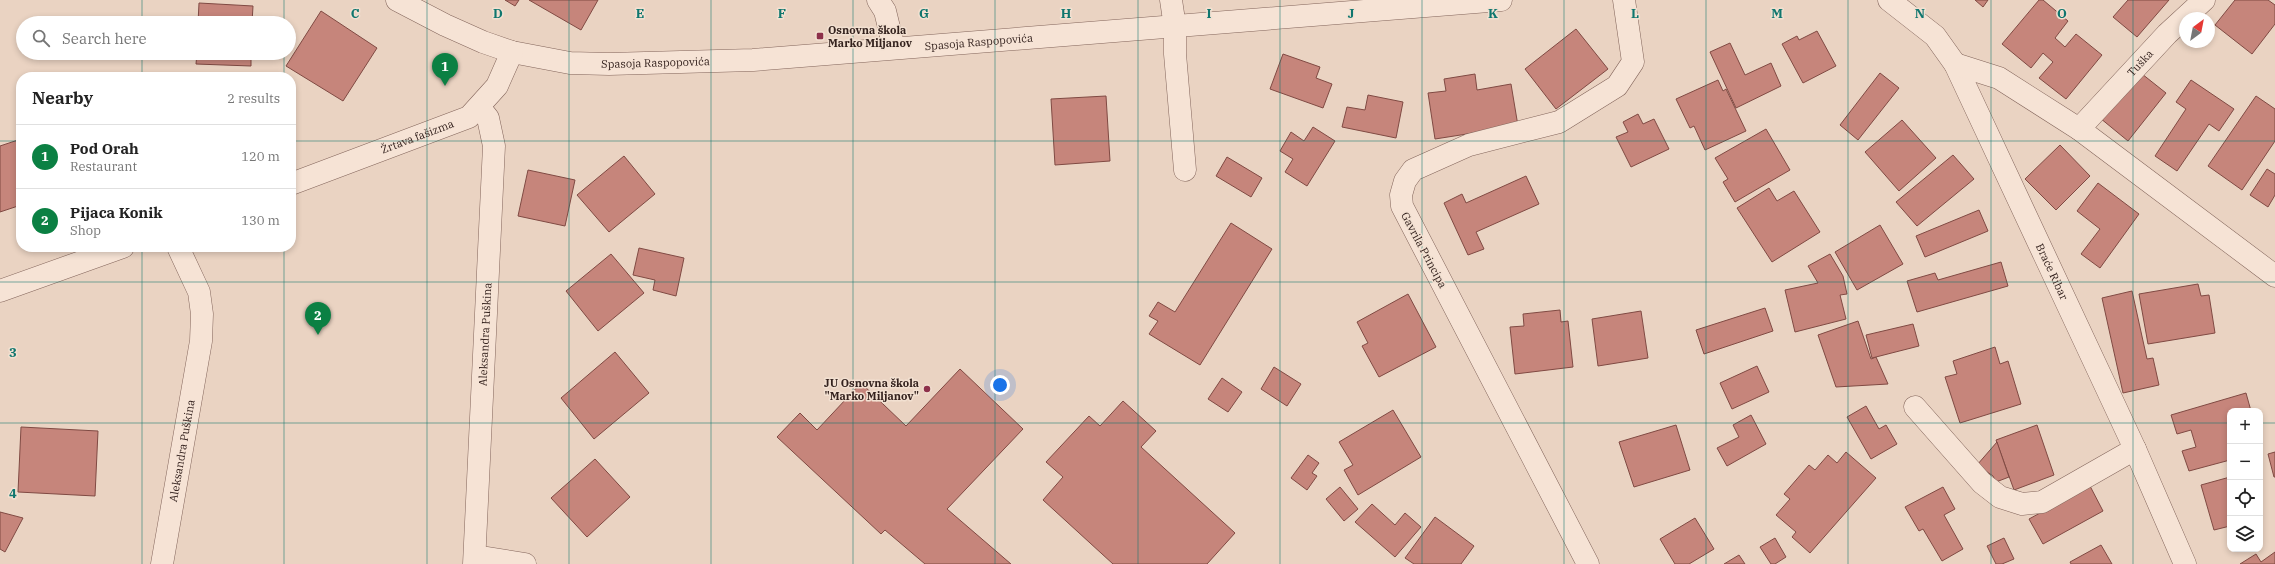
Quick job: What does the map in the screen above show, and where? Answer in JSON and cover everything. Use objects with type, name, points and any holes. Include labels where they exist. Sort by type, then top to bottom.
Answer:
[{"type":"street","name":"Spasoja Raspopovića","points":[[397,0],[444,25],[483,42],[512,52],[570,63],[609,64],[753,60],[1501,0]]},
{"type":"street","points":[[878,0],[885,11],[894,48]]},
{"type":"street","points":[[1171,0],[1175,27],[1175,54],[1185,170]]},
{"type":"street","name":"Gavrila Principa","points":[[1588,564],[1402,206],[1401,195],[1405,180],[1413,170],[1469,145],[1559,122],[1617,86],[1633,62],[1624,0]]},
{"type":"street","name":"Braće Ribar","points":[[1889,0],[1935,36],[1955,64],[2135,449],[2186,564]]},
{"type":"street","name":"Tuška","points":[[2079,129],[2167,34],[2204,0]]},
{"type":"street","name":"Žrtava fašizma","points":[[296,182],[383,148],[457,123],[470,117],[480,108],[497,86],[512,52]]},
{"type":"street","points":[[1955,64],[1999,78],[2079,129],[2275,276]]},
{"type":"street","name":"Aleksandra Puškina","points":[[474,560],[494,146],[488,118],[480,108]]},
{"type":"street","points":[[0,291],[109,252]]},
{"type":"street","name":"Aleksandra Puškina","points":[[162,564],[202,334],[202,314],[199,292],[180,252]]},
{"type":"street","points":[[1915,407],[1982,483],[2000,497],[2022,504],[2042,502],[2135,449]]},
{"type":"street","points":[[474,560],[525,564]]},
{"type":"building","points":[[505,0],[519,0],[515,6]]},
{"type":"building","points":[[529,0],[598,0],[581,30]]},
{"type":"building","points":[[1975,0],[1988,0],[1983,7]]},
{"type":"building","points":[[2039,0],[2043,0],[2068,21],[2055,38],[2065,47],[2076,34],[2102,55],[2066,99],[2039,78],[2053,62],[2043,53],[2031,68],[2002,44]]},
{"type":"building","points":[[2128,0],[2169,0],[2137,37],[2113,17]]},
{"type":"building","points":[[2235,0],[2268,0],[2275,5],[2275,24],[2252,54],[2215,25]]},
{"type":"building","points":[[199,3],[253,6],[252,16],[198,16]]},
{"type":"building","points":[[321,11],[377,48],[343,101],[286,66],[290,60],[296,60],[296,50]]},
{"type":"building","points":[[1576,29],[1608,69],[1556,109],[1525,69]]},
{"type":"building","points":[[1817,31],[1836,66],[1803,83],[1782,44],[1797,36],[1799,40]]},
{"type":"building","points":[[1730,43],[1745,75],[1771,63],[1781,86],[1736,108],[1710,52]]},
{"type":"building","points":[[1283,54],[1320,67],[1316,78],[1332,84],[1323,108],[1270,89]]},
{"type":"building","points":[[196,60],[251,60],[251,66],[196,64]]},
{"type":"building","points":[[2137,70],[2166,93],[2128,141],[2100,118]]},
{"type":"building","points":[[1880,73],[1899,88],[1858,140],[1840,125]]},
{"type":"building","points":[[1475,74],[1477,90],[1511,84],[1518,126],[1435,139],[1428,93],[1446,91],[1444,79]]},
{"type":"building","points":[[1718,80],[1723,91],[1726,89],[1746,131],[1705,150],[1694,126],[1690,128],[1676,99]]},
{"type":"building","points":[[2191,80],[2234,109],[2219,131],[2209,124],[2177,171],[2155,156],[2186,109],[2176,102]]},
{"type":"building","points":[[1368,95],[1403,102],[1396,138],[1342,127],[1347,107],[1365,110]]},
{"type":"building","points":[[1106,96],[1110,161],[1055,165],[1051,99]]},
{"type":"building","points":[[2256,96],[2275,109],[2275,141],[2242,190],[2208,166]]},
{"type":"building","points":[[1638,114],[1643,124],[1654,119],[1669,149],[1631,167],[1616,137],[1628,132],[1623,122]]},
{"type":"building","points":[[1902,120],[1936,158],[1899,191],[1865,152]]},
{"type":"building","points":[[1313,127],[1335,141],[1307,186],[1285,172],[1293,159],[1280,151],[1291,132],[1304,141]]},
{"type":"building","points":[[1766,129],[1790,170],[1735,202],[1723,182],[1728,179],[1715,158]]},
{"type":"building","points":[[16,141],[16,207],[0,212],[0,146]]},
{"type":"building","points":[[2060,145],[2090,176],[2056,210],[2025,179]]},
{"type":"building","points":[[1953,155],[1974,179],[1917,226],[1896,202]]},
{"type":"building","points":[[624,156],[655,194],[609,232],[577,195]]},
{"type":"building","points":[[1227,157],[1262,178],[1251,197],[1216,176]]},
{"type":"building","points":[[2267,169],[2275,174],[2275,195],[2268,207],[2250,195]]},
{"type":"building","points":[[528,170],[575,180],[565,226],[518,216]]},
{"type":"building","points":[[1526,176],[1539,204],[1476,232],[1484,249],[1468,255],[1444,203],[1462,194],[1466,203]]},
{"type":"building","points":[[2098,183],[2139,214],[2100,268],[2081,254],[2100,229],[2077,211]]},
{"type":"building","points":[[1769,188],[1777,201],[1794,191],[1820,232],[1772,262],[1737,208]]},
{"type":"building","points":[[1979,210],[1988,231],[1925,257],[1916,236]]},
{"type":"building","points":[[1231,223],[1272,249],[1200,365],[1149,334],[1158,321],[1149,316],[1158,302],[1175,312]]},
{"type":"building","points":[[1880,225],[1903,264],[1857,290],[1835,252]]},
{"type":"building","points":[[639,248],[684,258],[676,296],[653,290],[655,280],[633,275]]},
{"type":"building","points":[[611,254],[644,293],[598,331],[566,291]]},
{"type":"building","points":[[1830,254],[1843,276],[1847,294],[1840,295],[1846,319],[1795,332],[1785,290],[1818,283],[1808,266]]},
{"type":"building","points":[[2001,262],[2008,286],[1917,312],[1907,281],[1935,273],[1938,280]]},
{"type":"building","points":[[2198,284],[2201,296],[2209,295],[2215,333],[2148,344],[2139,294]]},
{"type":"building","points":[[2132,291],[2147,359],[2153,358],[2159,385],[2123,393],[2102,298]]},
{"type":"building","points":[[1408,294],[1436,347],[1379,377],[1362,346],[1368,343],[1357,322]]},
{"type":"building","points":[[1765,308],[1773,331],[1704,354],[1696,330]]},
{"type":"building","points":[[1560,310],[1561,322],[1568,321],[1573,367],[1515,374],[1510,327],[1524,326],[1523,314]]},
{"type":"building","points":[[1641,311],[1648,358],[1598,366],[1592,319]]},
{"type":"building","points":[[1858,321],[1871,359],[1876,357],[1888,384],[1836,387],[1818,335]]},
{"type":"building","points":[[1913,324],[1919,346],[1872,358],[1866,335]]},
{"type":"building","points":[[1995,347],[2000,364],[2008,361],[2021,404],[1960,423],[1945,377],[1957,374],[1953,361]]},
{"type":"building","points":[[615,352],[649,393],[594,439],[561,398]]},
{"type":"building","points":[[1757,366],[1769,392],[1732,409],[1720,383]]},
{"type":"building","points":[[1274,367],[1301,384],[1287,406],[1261,389]]},
{"type":"building","points":[[960,369],[1023,429],[947,509],[1011,564],[925,564],[885,530],[881,534],[777,437],[800,413],[817,430],[861,383],[906,426]]},
{"type":"building","points":[[1222,378],[1242,392],[1228,412],[1208,399]]},
{"type":"building","points":[[2246,393],[2250,408],[2227,408],[2227,461],[2189,471],[2182,451],[2196,447],[2191,430],[2177,434],[2171,415]]},
{"type":"building","points":[[1123,401],[1156,431],[1141,447],[1235,533],[1207,564],[1113,564],[1043,500],[1063,477],[1046,462],[1089,416],[1100,426]]},
{"type":"building","points":[[1866,406],[1879,429],[1886,425],[1897,444],[1871,459],[1847,417]]},
{"type":"building","points":[[1393,410],[1421,457],[1358,495],[1344,470],[1353,465],[1339,442]]},
{"type":"building","points":[[1751,415],[1766,444],[1727,466],[1717,448],[1739,437],[1733,425]]},
{"type":"building","points":[[1676,425],[1690,470],[1634,487],[1619,442]]},
{"type":"building","points":[[2037,425],[2054,475],[2014,490],[1996,440]]},
{"type":"building","points":[[21,427],[98,431],[95,496],[18,492]]},
{"type":"building","points":[[1997,442],[2009,477],[1996,482],[1993,476],[1977,465]]},
{"type":"building","points":[[1846,452],[1876,478],[1810,553],[1792,537],[1796,532],[1776,515],[1790,499],[1784,494],[1809,465],[1815,470],[1828,455],[1837,463]]},
{"type":"building","points":[[2275,452],[2275,477],[2274,477],[2268,454]]},
{"type":"building","points":[[1308,455],[1319,463],[1312,473],[1317,476],[1307,490],[1291,478]]},
{"type":"building","points":[[595,459],[630,497],[587,537],[551,498]]},
{"type":"building","points":[[2227,478],[2227,527],[2214,530],[2201,485]]},
{"type":"building","points":[[2090,486],[2103,511],[2043,544],[2029,519]]},
{"type":"building","points":[[1340,487],[1358,509],[1344,521],[1326,499]]},
{"type":"building","points":[[1943,487],[1955,509],[1944,515],[1963,549],[1942,561],[1923,529],[1919,531],[1905,507]]},
{"type":"building","points":[[1372,504],[1395,525],[1405,513],[1421,527],[1395,557],[1355,522]]},
{"type":"building","points":[[0,512],[23,518],[5,552],[0,549]]},
{"type":"building","points":[[1435,517],[1474,546],[1461,564],[1414,564],[1405,558]]},
{"type":"building","points":[[1695,518],[1714,549],[1689,564],[1675,564],[1660,539]]},
{"type":"building","points":[[1775,538],[1786,557],[1775,564],[1771,564],[1760,547]]},
{"type":"building","points":[[2004,538],[2014,559],[2002,564],[1996,564],[1987,546]]},
{"type":"building","points":[[2101,545],[2112,564],[2071,564],[2070,562]]},
{"type":"building","points":[[2275,552],[2275,564],[2240,564],[2256,554],[2261,562]]},
{"type":"building","points":[[1739,555],[1745,564],[1724,564]]},
{"type":"place","name":"Osnovna škola Marko Miljanov","points":[[820,36]]},
{"type":"place","name":"Pod Orah","points":[[445,86]]},
{"type":"place","name":"Pijaca Konik","points":[[318,335]]},
{"type":"place","name":"JU Osnovna škola \"Marko Miljanov\"","points":[[927,389]]}]
